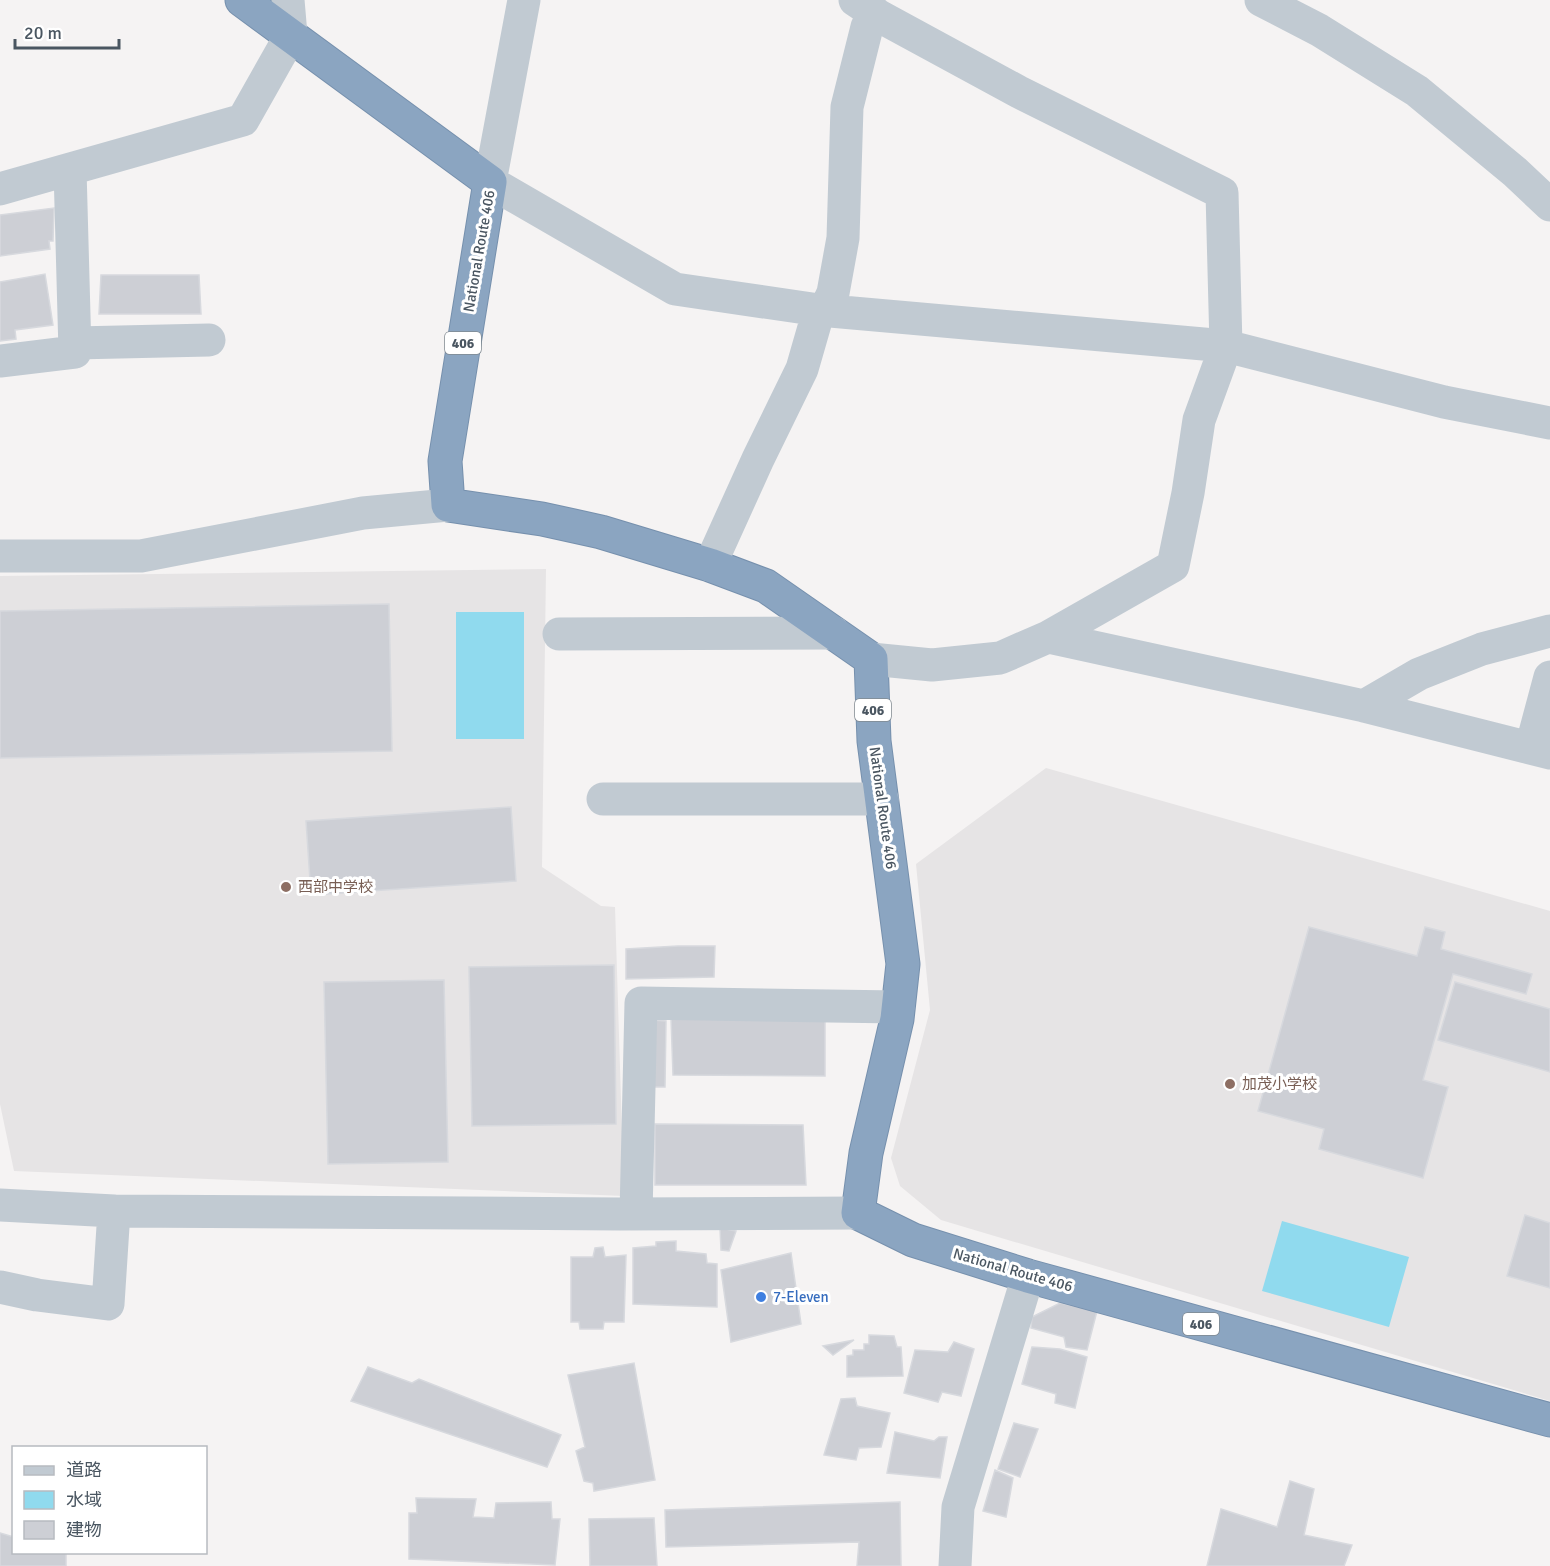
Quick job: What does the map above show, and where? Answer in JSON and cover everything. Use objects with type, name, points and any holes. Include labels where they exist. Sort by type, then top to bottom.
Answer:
[{"type":"highway","name":"National Route 406","points":[[242,0],[490,182],[445,461],[448,505]]},
{"type":"highway","points":[[448,505],[542,519],[601,532],[710,565],[766,586],[871,659]]},
{"type":"highway","name":"National Route 406","points":[[871,659],[874,741],[903,963],[898,1007],[866,1153],[858,1213],[914,1240],[1028,1276],[1550,1420]]},
{"type":"street","points":[[0,189],[243,120],[291,35],[288,0]]},
{"type":"street","points":[[524,0],[490,182],[675,289],[822,310],[1226,346],[1444,402],[1550,423]]},
{"type":"street","points":[[1261,0],[1318,30],[1417,92],[1515,172],[1550,205]]},
{"type":"street","points":[[710,565],[802,369],[822,310],[833,293],[843,238],[847,107],[867,27],[865,6]]},
{"type":"street","points":[[865,6],[1019,92],[1222,193],[1226,346],[1199,420],[1188,493],[1173,567],[1048,637],[1000,658],[932,665],[871,659]]},
{"type":"street","points":[[0,361],[75,351],[70,169]]},
{"type":"street","points":[[75,343],[208,340]]},
{"type":"street","points":[[0,556],[141,556],[363,513],[448,505]]},
{"type":"street","points":[[1364,706],[1419,674],[1482,649],[1550,631]]},
{"type":"street","points":[[559,634],[834,633]]},
{"type":"street","points":[[1048,637],[1364,706],[1541,750],[1550,677]]},
{"type":"street","points":[[603,799],[882,799]]},
{"type":"street","points":[[636,1214],[641,1003],[898,1007]]},
{"type":"street","points":[[0,1205],[114,1211],[858,1213]]},
{"type":"street","points":[[0,1287],[37,1295],[108,1305],[114,1211]]},
{"type":"street","points":[[955,1566],[958,1507],[1028,1276]]},
{"type":"shaded area","name":"西部中学校","points":[[546,569],[542,867],[601,906],[615,907],[624,1196],[14,1171],[0,1104],[0,576]]},
{"type":"shaded area","name":"加茂小学校","points":[[1046,768],[1550,911],[1550,1401],[941,1220],[900,1186],[891,1158],[930,1010],[916,864]]},
{"type":"water","points":[[456,612],[524,612],[524,739],[456,739]]},
{"type":"water","points":[[1282,1221],[1409,1257],[1389,1327],[1262,1291]]},
{"type":"building","points":[[54,208],[53,241],[49,241],[50,249],[0,256],[0,215]]},
{"type":"building","points":[[45,274],[53,325],[15,330],[16,339],[0,341],[0,282]]},
{"type":"building","points":[[101,275],[199,275],[201,314],[99,314]]},
{"type":"building","points":[[389,604],[392,751],[0,758],[0,611]]},
{"type":"building","points":[[511,807],[516,881],[311,895],[306,821]]},
{"type":"building","points":[[1309,927],[1417,956],[1425,927],[1445,932],[1441,949],[1532,974],[1526,994],[1453,974],[1423,1080],[1448,1087],[1423,1178],[1319,1149],[1324,1129],[1258,1111]]},
{"type":"building","points":[[715,946],[714,977],[626,979],[626,949]]},
{"type":"building","points":[[614,965],[616,1124],[472,1126],[469,967]]},
{"type":"building","points":[[444,980],[448,1162],[328,1164],[324,982]]},
{"type":"building","points":[[1455,982],[1550,1009],[1550,1072],[1438,1040]]},
{"type":"building","points":[[671,1018],[825,1018],[825,1076],[673,1075]]},
{"type":"building","points":[[652,1020],[666,1021],[665,1087],[652,1087]]},
{"type":"building","points":[[655,1124],[803,1125],[806,1185],[655,1185]]},
{"type":"building","points":[[1525,1215],[1550,1223],[1550,1288],[1507,1276]]},
{"type":"building","points":[[720,1228],[736,1231],[729,1251],[721,1250]]},
{"type":"building","points":[[676,1241],[676,1251],[706,1254],[707,1263],[717,1264],[717,1307],[633,1304],[633,1248],[656,1246],[656,1242]]},
{"type":"building","points":[[603,1247],[605,1257],[626,1255],[624,1322],[604,1322],[603,1329],[580,1329],[579,1322],[571,1322],[571,1257],[593,1257],[595,1248]]},
{"type":"building","name":"7-Eleven","points":[[791,1253],[801,1324],[731,1342],[721,1270]]},
{"type":"building","points":[[1060,1303],[1097,1311],[1087,1350],[1066,1347],[1064,1337],[1031,1328],[1032,1317]]},
{"type":"building","points":[[869,1335],[894,1336],[897,1347],[901,1347],[903,1376],[847,1377],[847,1356],[853,1355],[853,1350],[864,1350],[864,1344],[869,1344]]},
{"type":"building","points":[[854,1340],[833,1355],[823,1346]]},
{"type":"building","points":[[954,1342],[974,1349],[961,1396],[942,1392],[938,1402],[904,1393],[915,1350],[948,1352]]},
{"type":"building","points":[[1032,1347],[1060,1349],[1087,1357],[1075,1408],[1055,1403],[1056,1394],[1022,1384]]},
{"type":"building","points":[[634,1363],[655,1480],[594,1491],[593,1483],[584,1481],[576,1451],[585,1447],[568,1375]]},
{"type":"building","points":[[368,1367],[412,1383],[419,1379],[561,1435],[547,1467],[351,1401]]},
{"type":"building","points":[[855,1398],[857,1406],[890,1413],[881,1447],[859,1448],[856,1460],[824,1455],[841,1399]]},
{"type":"building","points":[[1014,1423],[1038,1429],[1020,1477],[998,1469]]},
{"type":"building","points":[[895,1432],[934,1441],[939,1437],[947,1437],[940,1478],[887,1473]]},
{"type":"building","points":[[995,1470],[1013,1478],[1006,1517],[983,1511]]},
{"type":"building","points":[[1290,1481],[1314,1489],[1304,1535],[1352,1545],[1344,1566],[1207,1566],[1221,1509],[1277,1527]]},
{"type":"building","points":[[416,1498],[476,1499],[473,1517],[494,1518],[496,1503],[551,1502],[552,1519],[560,1519],[555,1565],[409,1559],[409,1513],[417,1513]]},
{"type":"building","points":[[900,1502],[901,1566],[857,1566],[859,1542],[666,1547],[665,1510]]},
{"type":"building","points":[[654,1518],[657,1566],[590,1566],[589,1519]]},
{"type":"building","points":[[0,1533],[12,1536],[12,1554],[66,1554],[66,1566],[0,1566]]},
{"type":"place","name":"西部中学校","points":[[286,887]]},
{"type":"place","name":"加茂小学校","points":[[1230,1084]]},
{"type":"place","name":"7-Eleven","points":[[761,1297]]}]
